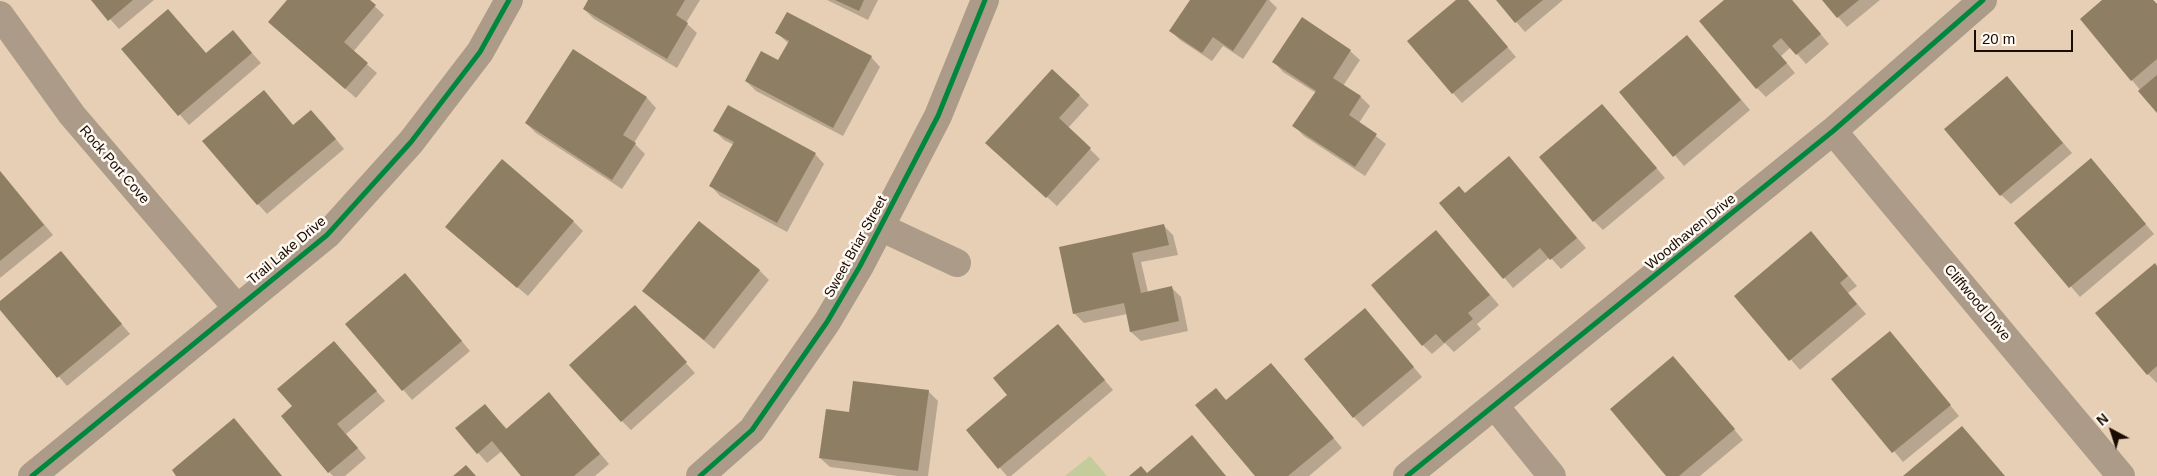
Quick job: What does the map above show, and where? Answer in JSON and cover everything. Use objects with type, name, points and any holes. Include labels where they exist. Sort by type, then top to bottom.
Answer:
[{"type":"street","name":"Trail Lake Drive","points":[[32,476],[327,235],[411,142],[480,52],[502,16],[509,0]]},
{"type":"street","name":"Sweet Briar Street","points":[[700,476],[752,430],[827,322],[880,227],[938,116],[985,0]]},
{"type":"street","name":"Woodhaven Drive","points":[[1408,476],[1833,131],[1984,0]]},
{"type":"street","name":"Rock Port Cove","points":[[0,15],[72,115],[236,308]]},
{"type":"street","name":"Cliffwood Drive","points":[[1833,131],[2121,476]]},
{"type":"street","points":[[880,227],[957,263]]},
{"type":"street","points":[[1495,406],[1552,476]]},
{"type":"green space","points":[[1090,456],[1107,476],[1065,476]]},
{"type":"building","points":[[91,0],[133,0],[108,21]]},
{"type":"building","points":[[287,0],[370,0],[376,5],[344,42],[368,63],[345,89],[268,22]]},
{"type":"building","points":[[588,0],[685,0],[676,15],[688,23],[667,59],[583,9]]},
{"type":"building","points":[[835,0],[864,0],[859,11]]},
{"type":"building","points":[[1190,0],[1267,0],[1233,51],[1213,37],[1202,53],[1169,31]]},
{"type":"building","points":[[1456,0],[1468,0],[1508,47],[1452,94],[1407,41]]},
{"type":"building","points":[[1496,0],[1543,0],[1515,23]]},
{"type":"building","points":[[1724,0],[1792,0],[1821,34],[1796,55],[1781,38],[1772,46],[1787,63],[1756,89],[1699,21]]},
{"type":"building","points":[[1822,0],[1859,0],[1837,18]]},
{"type":"building","points":[[2102,0],[2153,0],[2157,4],[2157,59],[2131,81],[2080,19]]},
{"type":"building","points":[[168,9],[206,53],[233,30],[252,53],[178,116],[121,49]]},
{"type":"building","points":[[787,12],[872,56],[833,128],[745,81],[761,51],[778,60],[789,41],[775,33]]},
{"type":"building","points":[[1302,17],[1351,50],[1333,78],[1361,96],[1349,115],[1377,134],[1355,167],[1292,126],[1316,91],[1272,62]]},
{"type":"building","points":[[1687,35],[1741,100],[1673,157],[1619,92]]},
{"type":"building","points":[[573,49],[647,97],[623,135],[636,143],[612,180],[525,123]]},
{"type":"building","points":[[1052,69],[1080,95],[1059,118],[1091,148],[1046,198],[985,143]]},
{"type":"building","points":[[2157,75],[2157,113],[2138,91]]},
{"type":"building","points":[[2007,76],[2063,143],[2000,196],[1944,129]]},
{"type":"building","points":[[264,90],[293,125],[311,110],[336,139],[257,205],[202,141]]},
{"type":"building","points":[[1602,104],[1657,168],[1593,222],[1539,157]]},
{"type":"building","points":[[728,105],[816,153],[777,223],[709,186],[734,142],[713,131]]},
{"type":"building","points":[[1509,156],[1577,238],[1550,260],[1540,248],[1503,279],[1439,203],[1459,186],[1465,193]]},
{"type":"building","points":[[2091,158],[2146,224],[2069,288],[2014,223]]},
{"type":"building","points":[[502,159],[574,221],[517,288],[445,227]]},
{"type":"building","points":[[0,171],[44,225],[0,261]]},
{"type":"building","points":[[699,221],[760,270],[704,340],[642,291]]},
{"type":"building","points":[[1164,224],[1169,245],[1132,253],[1141,293],[1172,286],[1179,321],[1130,332],[1124,303],[1073,314],[1059,247]]},
{"type":"building","points":[[1436,230],[1490,295],[1468,313],[1473,319],[1444,343],[1436,334],[1422,346],[1371,285]]},
{"type":"building","points":[[1811,231],[1848,276],[1840,283],[1857,304],[1789,361],[1734,296]]},
{"type":"building","points":[[61,251],[122,324],[57,378],[0,310],[0,301]]},
{"type":"building","points":[[2155,263],[2157,266],[2157,366],[2147,375],[2095,313]]},
{"type":"building","points":[[405,273],[462,341],[402,391],[345,324]]},
{"type":"building","points":[[635,305],[687,362],[621,422],[569,365]]},
{"type":"building","points":[[1365,308],[1414,367],[1353,418],[1304,359]]},
{"type":"building","points":[[1058,324],[1105,380],[998,469],[966,430],[1007,395],[993,378]]},
{"type":"building","points":[[1890,331],[1951,405],[1892,453],[1831,379]]},
{"type":"building","points":[[334,341],[377,391],[337,424],[358,448],[328,473],[281,416],[292,406],[277,389]]},
{"type":"building","points":[[1673,356],[1735,429],[1679,476],[1666,476],[1610,409]]},
{"type":"building","points":[[1271,363],[1334,438],[1288,476],[1255,476],[1195,405],[1216,388],[1226,400]]},
{"type":"building","points":[[853,381],[929,390],[918,471],[819,458],[826,409],[849,412]]},
{"type":"building","points":[[549,392],[600,454],[574,476],[521,476],[492,441],[477,454],[455,428],[485,404],[506,429]]},
{"type":"building","points":[[234,418],[282,476],[176,476],[172,470]]},
{"type":"building","points":[[1962,426],[2005,476],[1903,476]]},
{"type":"building","points":[[1192,435],[1226,476],[1129,476],[1141,466],[1147,473]]},
{"type":"building","points":[[466,465],[476,476],[453,476]]},
{"type":"cycle path","points":[[32,476],[327,235],[411,142],[480,52],[509,0]]},
{"type":"cycle path","points":[[700,476],[752,430],[827,322],[860,266],[938,116],[985,0]]},
{"type":"cycle path","points":[[1407,476],[1833,131],[1983,0]]}]
